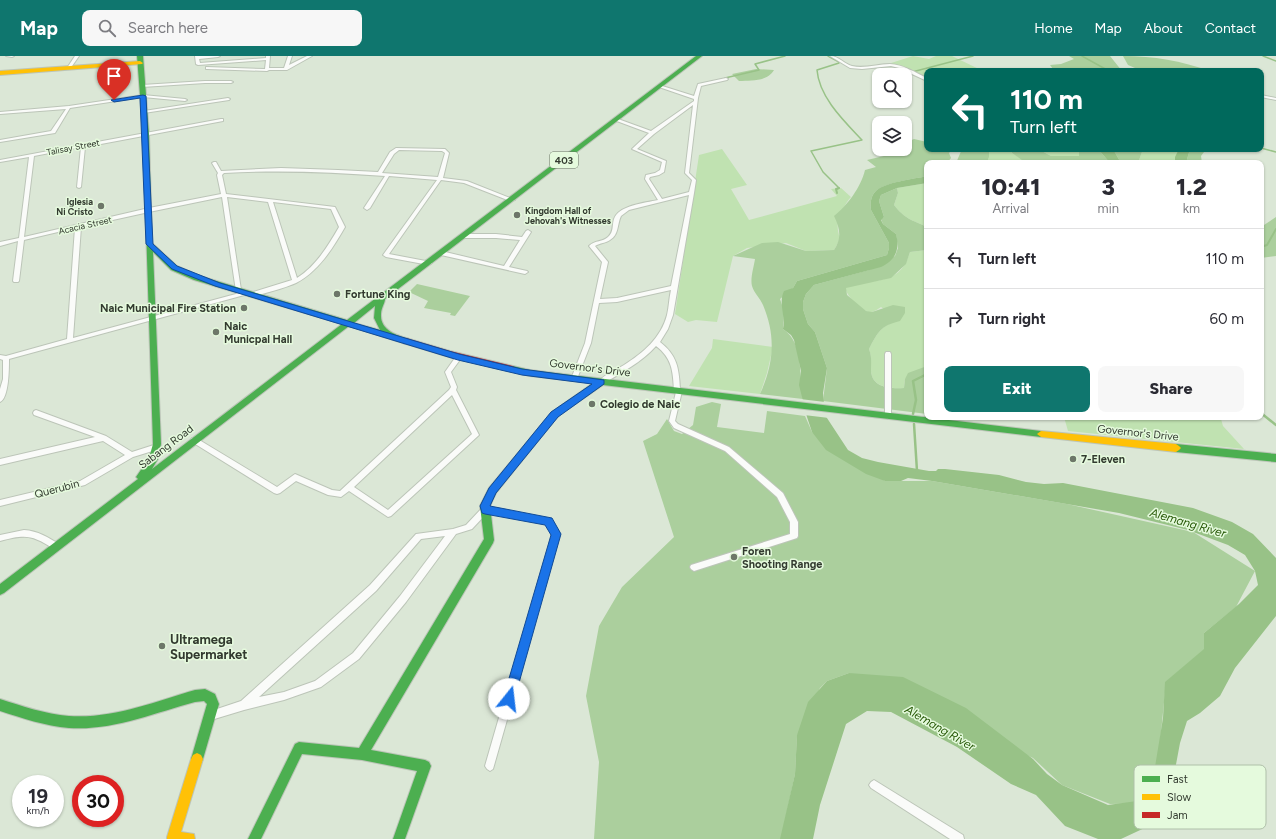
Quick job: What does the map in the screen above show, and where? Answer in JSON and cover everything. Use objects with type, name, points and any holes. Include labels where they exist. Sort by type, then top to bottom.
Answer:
[{"type":"main road","name":"403","points":[[347,324],[512,200],[699,56]]},
{"type":"main road","points":[[0,73],[69,68],[140,59],[146,134],[156,447],[147,469],[128,491]]},
{"type":"main road","name":"Governor's Drive","points":[[149,244],[180,270],[249,294],[458,357],[515,370],[574,379],[844,411],[1197,451],[1276,458]]},
{"type":"main road","points":[[384,296],[376,311],[377,321],[382,329],[396,338]]},
{"type":"main road","name":"Sabang Road","points":[[0,590],[347,324]]},
{"type":"main road","points":[[362,754],[489,540],[485,506],[492,491],[554,414],[601,382]]},
{"type":"main road","points":[[0,706],[32,714],[78,722],[107,718],[205,695],[211,698],[214,704],[211,715],[173,837],[189,839]]},
{"type":"main road","points":[[254,839],[299,748],[362,754],[425,766],[399,839]]},
{"type":"street","points":[[69,68],[77,56]]},
{"type":"street","points":[[198,68],[197,57],[218,56]]},
{"type":"street","points":[[287,68],[290,56]]},
{"type":"street","points":[[198,68],[267,70],[287,68],[310,56]]},
{"type":"street","points":[[832,56],[851,67],[862,68],[891,65],[900,67],[924,79]]},
{"type":"street","points":[[198,68],[268,57],[267,70]]},
{"type":"street","points":[[247,69],[249,60]]},
{"type":"street","points":[[601,382],[652,349],[657,343],[671,316],[674,288],[694,180],[687,173],[699,85],[726,79]]},
{"type":"street","points":[[142,86],[231,82]]},
{"type":"street","points":[[660,86],[696,99]]},
{"type":"street","points":[[0,113],[69,107],[143,96],[185,100]]},
{"type":"street","points":[[1264,97],[1276,99]]},
{"type":"street","points":[[144,112],[228,99]]},
{"type":"street","points":[[630,153],[652,133],[696,99]]},
{"type":"street","points":[[0,141],[53,132],[69,107]]},
{"type":"street","name":"Talisay Street","points":[[0,161],[220,120]]},
{"type":"street","points":[[616,120],[652,133]]},
{"type":"street","points":[[79,187],[82,146]]},
{"type":"street","points":[[379,174],[392,153],[398,149],[443,150],[447,153],[440,179],[386,255],[429,263]]},
{"type":"street","points":[[634,149],[664,160],[662,171],[648,176],[647,179],[661,201]]},
{"type":"street","points":[[16,281],[32,155]]},
{"type":"street","points":[[214,162],[220,173],[219,175],[224,195],[238,290]]},
{"type":"street","points":[[220,173],[274,168],[388,174],[466,182],[512,200]]},
{"type":"street","points":[[367,208],[388,174]]},
{"type":"street","points":[[574,379],[588,343],[605,262],[592,246],[594,243],[610,239],[614,233],[615,220],[620,212],[692,193]]},
{"type":"street","name":"Acacia Street","points":[[0,244],[149,210],[224,195],[333,208],[342,227],[327,249],[306,274],[295,280]]},
{"type":"street","points":[[0,400],[6,379],[3,357],[249,294],[295,280],[270,200]]},
{"type":"street","points":[[70,341],[78,227]]},
{"type":"street","points":[[506,268],[528,232]]},
{"type":"street","points":[[464,236],[496,236],[524,240]]},
{"type":"street","points":[[441,253],[525,272]]},
{"type":"street","points":[[597,301],[615,301],[662,289],[674,288]]},
{"type":"street","points":[[657,343],[665,349],[672,358],[676,373],[678,391],[672,421],[676,426],[727,449],[780,495],[794,522],[794,536],[694,567]]},
{"type":"street","points":[[888,354],[888,416]]},
{"type":"street","points":[[349,487],[388,514],[476,435],[453,390],[454,387],[448,372],[458,357]]},
{"type":"street","points":[[194,440],[277,491],[295,477],[336,495],[341,494],[349,487],[453,390]]},
{"type":"street","points":[[36,413],[104,438],[131,455]]},
{"type":"street","points":[[0,462],[104,438]]},
{"type":"street","name":"Querubin","points":[[0,503],[82,483],[131,455],[156,447]]},
{"type":"street","points":[[244,704],[373,588],[419,536],[453,532],[469,527],[485,510],[548,521],[556,534],[490,766]]},
{"type":"street","points":[[211,715],[244,704],[284,696],[318,684],[356,656],[403,599],[453,532]]},
{"type":"street","points":[[0,538],[24,533],[35,534],[57,547]]},
{"type":"street","points":[[874,785],[960,839]]},
{"type":"shaded area","points":[[913,56],[929,59],[936,56],[952,56],[977,68],[924,68],[924,78],[912,73],[912,68],[898,68],[888,64]]},
{"type":"shaded area","points":[[1069,56],[1110,56],[1120,68],[1052,68],[1050,65],[1061,64],[1074,59]]},
{"type":"shaded area","points":[[1123,56],[1167,60],[1201,68],[1135,68],[1128,65]]},
{"type":"shaded area","points":[[756,69],[774,70],[767,77],[754,80],[739,81],[732,74]]},
{"type":"shaded area","points":[[914,139],[924,141],[924,152],[950,152],[951,158],[949,160],[924,160],[924,177],[892,183],[875,192],[871,200],[871,210],[889,243],[887,255],[797,281],[793,288],[780,299],[784,311],[783,329],[790,335],[798,352],[803,399],[760,394],[765,383],[771,360],[772,350],[770,328],[763,305],[752,286],[755,259],[733,256],[762,243],[778,242],[806,251],[834,250],[837,246],[839,233],[838,225],[834,216],[853,196],[865,170],[876,167],[867,160],[884,156],[912,156],[912,140]]},
{"type":"shaded area","points":[[722,149],[747,185],[731,189],[749,220],[837,196],[831,189],[841,188],[851,197],[841,213],[838,223],[839,241],[834,250],[806,251],[786,243],[747,248],[733,256],[717,322],[696,320],[688,322],[675,314],[699,155]]},
{"type":"shaded area","points":[[961,152],[989,152],[988,160],[957,160]]},
{"type":"shaded area","points":[[989,152],[1012,152],[1023,160],[988,160]]},
{"type":"shaded area","points":[[1044,152],[1079,152],[1080,156],[1051,156]]},
{"type":"shaded area","points":[[1044,152],[1051,156],[1079,156],[1079,152],[1101,152],[1107,160],[1022,160],[1012,153]]},
{"type":"shaded area","points":[[1115,152],[1142,152],[1139,160],[1119,160]]},
{"type":"shaded area","points":[[1142,152],[1178,152],[1176,160],[1139,160]]},
{"type":"shaded area","points":[[1189,152],[1204,152],[1201,156],[1202,160],[1187,160]]},
{"type":"shaded area","points":[[924,184],[924,226],[905,216],[894,205],[898,193],[897,188]]},
{"type":"shaded area","points":[[897,188],[898,193],[894,205],[905,216],[924,226],[924,250],[910,252],[906,264],[891,278],[846,288],[847,295],[866,311],[872,312],[893,305],[905,307],[905,313],[900,321],[888,325],[880,330],[869,349],[872,377],[878,384],[888,388],[904,388],[905,379],[908,373],[924,367],[924,414],[823,401],[827,368],[815,332],[808,324],[803,309],[803,302],[806,294],[814,285],[869,270],[895,256],[898,248],[896,234],[883,224],[881,219],[884,217],[879,201],[881,195]]},
{"type":"shaded area","points":[[1276,217],[1276,256],[1264,258],[1264,225]]},
{"type":"shaded area","points":[[924,250],[924,368],[905,379],[904,388],[889,388],[879,384],[872,377],[869,349],[880,330],[893,322],[900,320],[881,307],[872,312],[864,310],[852,300],[845,288],[892,276],[899,272],[905,264],[910,252]]},
{"type":"shaded area","points":[[417,284],[470,296],[455,316],[450,315],[451,313],[424,308],[428,301],[409,292]]},
{"type":"shaded area","points":[[713,339],[773,347],[760,394],[689,386],[712,348]]},
{"type":"shaded area","points":[[712,402],[721,404],[717,427],[764,433],[767,411],[805,416],[812,432],[885,481],[932,481],[1067,504],[1193,532],[1255,571],[1236,607],[1204,633],[1205,649],[1166,682],[1158,765],[1134,765],[1134,803],[1110,804],[1062,785],[1033,758],[849,673],[827,681],[820,688],[797,736],[795,774],[781,839],[594,839],[599,762],[586,696],[599,626],[622,587],[674,537],[643,441],[657,434],[667,419],[674,431],[682,434],[693,425],[696,407]]},
{"type":"shaded area","points":[[1065,420],[1221,420],[1223,426],[1244,449],[1068,431]]},
{"type":"water","points":[[1101,152],[1115,152],[1119,160],[1107,160]]},
{"type":"water","points":[[1178,152],[1189,152],[1187,160],[1175,160]]},
{"type":"water","name":"Alemang River","points":[[924,177],[924,184],[897,188],[881,195],[879,201],[884,217],[881,220],[883,224],[896,234],[896,254],[890,261],[881,267],[814,285],[806,294],[803,302],[803,309],[808,324],[815,332],[827,368],[823,393],[825,415],[848,450],[862,458],[929,471],[945,469],[999,475],[1026,482],[1044,484],[1063,483],[1193,508],[1232,522],[1253,534],[1276,558],[1276,616],[1235,668],[1220,696],[1200,713],[1187,721],[1180,743],[1176,765],[1155,765],[1163,718],[1165,682],[1204,649],[1204,633],[1239,604],[1258,585],[1255,571],[1245,555],[1228,545],[1188,530],[1119,513],[932,481],[908,478],[901,481],[885,481],[866,474],[826,450],[812,432],[799,385],[801,371],[794,340],[791,335],[783,329],[784,319],[782,296],[784,291],[793,288],[797,281],[887,255],[889,243],[871,210],[871,203],[875,192],[885,186],[900,181]]},
{"type":"water","name":"Alemang River","points":[[849,673],[903,677],[966,708],[1033,759],[1047,774],[1062,785],[1108,805],[1134,801],[1134,829],[1142,829],[1121,839],[1098,839],[1065,826],[1036,795],[1011,784],[957,747],[891,712],[867,711],[846,724],[820,805],[813,839],[780,839],[795,774],[797,735],[808,702],[827,681]]},
{"type":"pier","points":[[800,399],[825,402],[829,418],[804,415]]},
{"type":"waterway","points":[[725,78],[759,70],[755,64],[785,56]]},
{"type":"waterway","points":[[828,56],[839,62]]},
{"type":"waterway","points":[[927,68],[973,56]]},
{"type":"waterway","points":[[1082,56],[1104,68]]},
{"type":"waterway","points":[[1263,56],[1276,61]]},
{"type":"waterway","points":[[839,63],[817,70],[819,80],[827,99],[862,140],[811,151],[823,172],[839,188]]},
{"type":"waterway","points":[[912,72],[924,69]]},
{"type":"waterway","points":[[1264,149],[1276,152]]},
{"type":"waterway","points":[[837,193],[836,189],[839,188]]},
{"type":"waterway","points":[[1264,246],[1267,245],[1276,229]]},
{"type":"waterway","points":[[913,414],[916,400],[913,381],[924,376]]},
{"type":"waterway","points":[[1264,415],[1276,425]]},
{"type":"waterway","points":[[914,424],[917,471]]},
{"type":"traffic: fast","points":[[140,56],[146,134],[149,244],[174,268],[197,278],[406,341]]},
{"type":"traffic: fast","points":[[347,324],[699,56]]},
{"type":"traffic: fast","points":[[141,477],[153,459],[157,444],[149,244]]},
{"type":"traffic: fast","points":[[382,300],[377,314],[381,326],[388,334]]},
{"type":"traffic: fast","points":[[0,590],[347,324]]},
{"type":"traffic: fast","points":[[513,369],[530,373],[1041,434]]},
{"type":"traffic: fast","points":[[362,754],[489,540],[485,506],[492,491],[555,414],[601,382]]},
{"type":"traffic: fast","points":[[1176,448],[1276,458]]},
{"type":"traffic: fast","points":[[0,705],[39,716],[68,722],[78,722],[123,716],[195,696],[205,695],[211,698],[213,704],[197,759]]},
{"type":"traffic: fast","points":[[254,839],[299,748],[362,754],[425,766],[399,839]]},
{"type":"traffic: slow","points":[[0,73],[140,63]]},
{"type":"traffic: slow","points":[[1041,434],[1176,448]]},
{"type":"traffic: slow","points":[[189,839],[173,837],[197,759]]},
{"type":"traffic: jam","points":[[406,341],[449,354],[513,369]]},
{"type":"place","name":"Iglesia Ni Cristo","points":[[101,206]]},
{"type":"place","name":"Kingdom Hall of Jehovah's Witnesses","points":[[517,215]]},
{"type":"place","name":"Fortune King","points":[[337,294]]},
{"type":"place","name":"Naic Municipal Fire Station","points":[[244,308]]},
{"type":"place","name":"Naic Municpal Hall","points":[[216,332]]},
{"type":"place","name":"Colegio de Naic","points":[[592,404]]},
{"type":"place","name":"7-Eleven","points":[[1073,459]]},
{"type":"place","name":"Foren Shooting Range","points":[[734,557]]},
{"type":"place","name":"Ultramega Supermarket","points":[[162,646]]},
{"type":"route","points":[[114,100],[143,96],[146,134],[149,244],[174,268],[217,285],[458,357],[522,372],[601,382],[554,414],[492,491],[485,506],[485,510],[548,521],[556,534],[509,699]]}]
